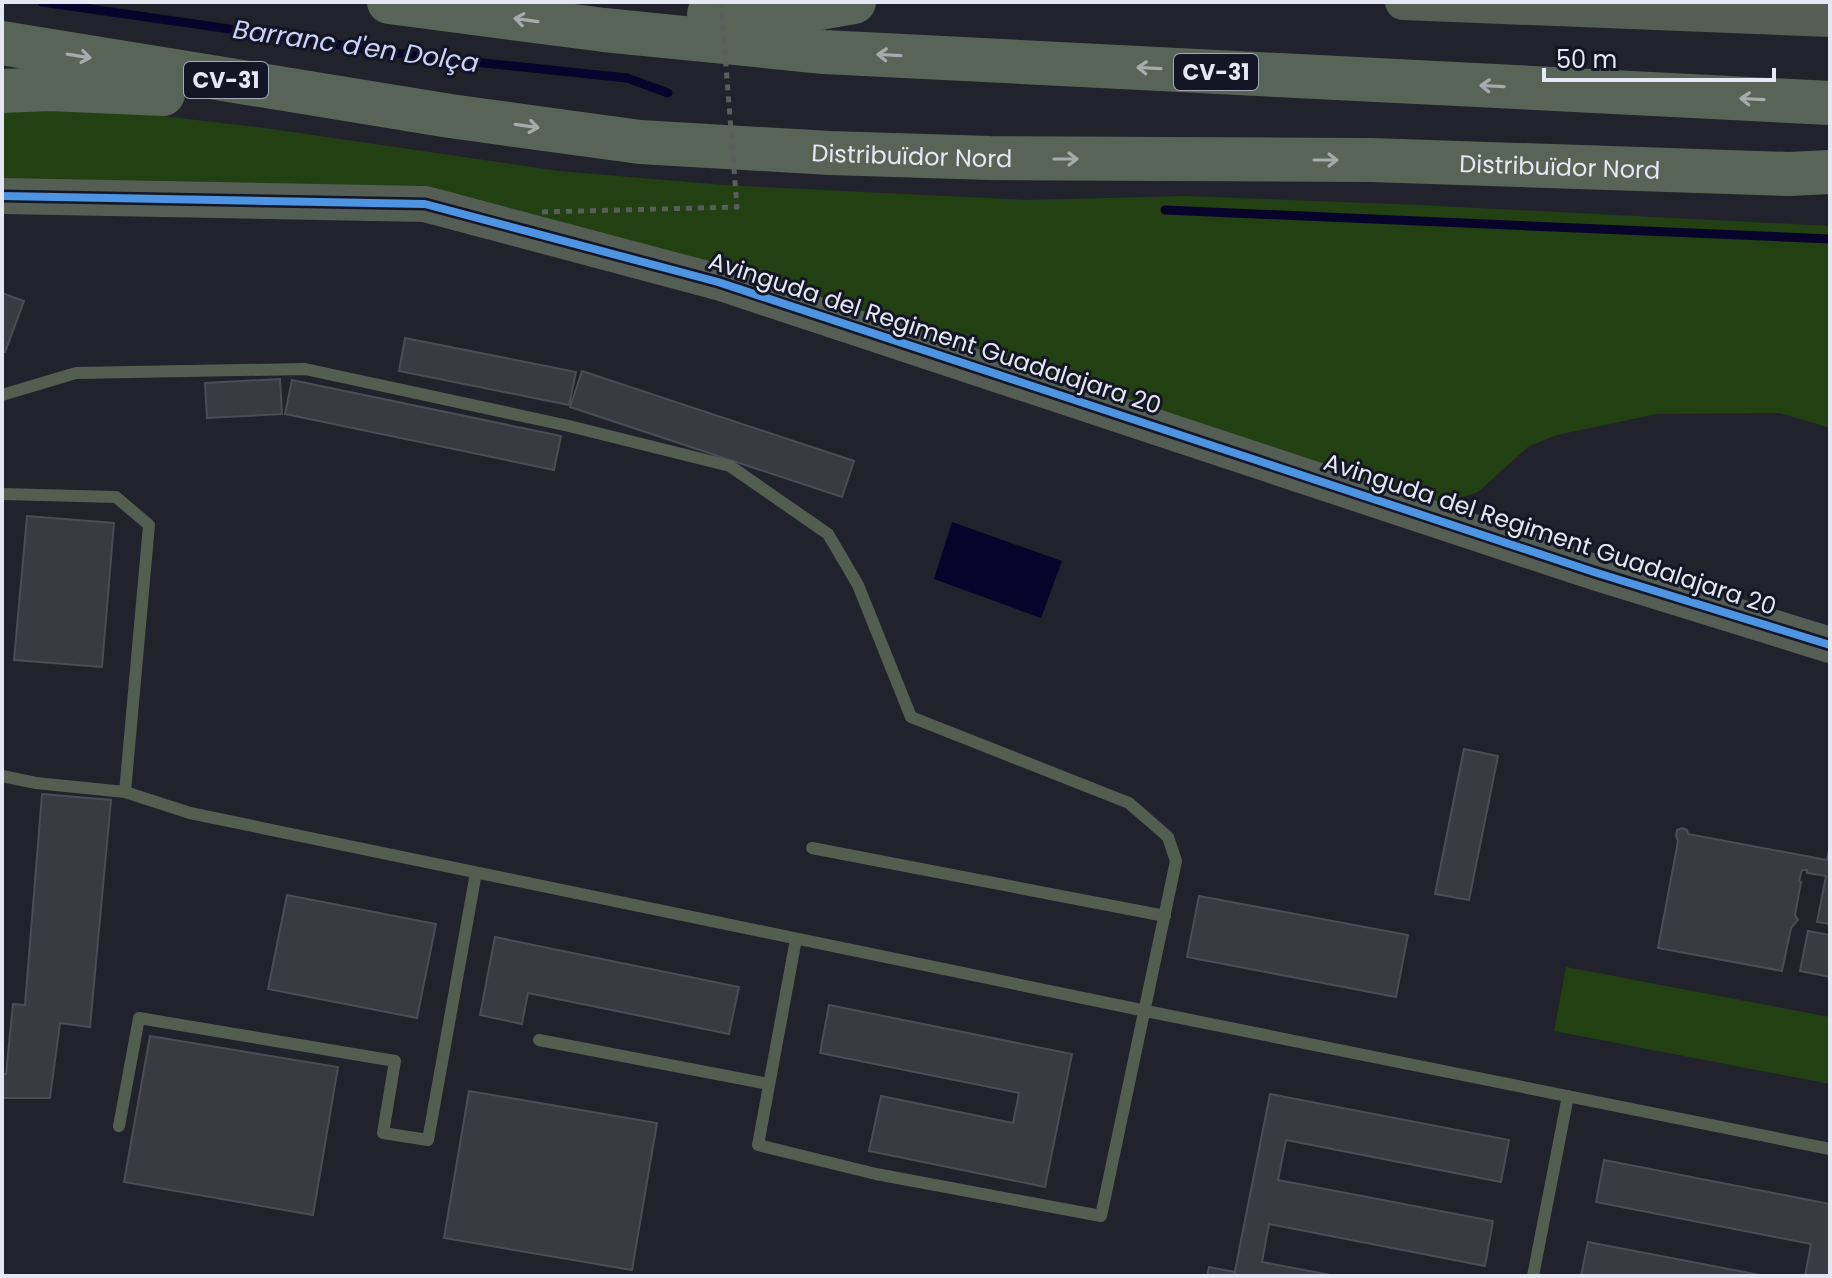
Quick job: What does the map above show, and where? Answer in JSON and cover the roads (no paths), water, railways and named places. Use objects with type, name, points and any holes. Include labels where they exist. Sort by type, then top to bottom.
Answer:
[{"type":"highway","name":"CV-31","points":[[389,2],[604,30],[824,52],[1830,103]]},
{"type":"highway","points":[[604,30],[671,14],[778,15],[854,2]]},
{"type":"highway","name":"Distribuïdor Nord","points":[[2,43],[450,116],[640,142],[990,158],[1371,160],[1816,176]]},
{"type":"highway","points":[[2,91],[49,89],[186,95],[382,123],[450,116]]},
{"type":"street","points":[[1430,2],[1830,19]]},
{"type":"street","name":"Avinguda del Regiment Guadalajara 20","points":[[2,196],[425,204],[718,282],[1580,567],[1830,645]]},
{"type":"lane","points":[[2,395],[76,373],[305,369],[569,426],[730,466],[828,534],[858,585],[911,717],[1129,803],[1168,837],[1176,861],[1101,1216],[876,1174],[758,1145],[796,939]]},
{"type":"lane","points":[[2,494],[116,497],[149,525],[125,792]]},
{"type":"lane","points":[[2,776],[36,783],[125,792],[190,813],[476,873],[1830,1149]]},
{"type":"lane","points":[[812,848],[1165,916]]},
{"type":"lane","points":[[119,1126],[139,1018],[395,1061],[383,1133],[428,1140],[476,873]]},
{"type":"lane","points":[[539,1040],[769,1084]]},
{"type":"lane","points":[[1533,1276],[1568,1096]]},
{"type":"waterway","name":"Barranc d'en Dolça","points":[[42,2],[417,56],[627,78],[668,93]]},
{"type":"waterway","points":[[1165,210],[1830,239]]}]
